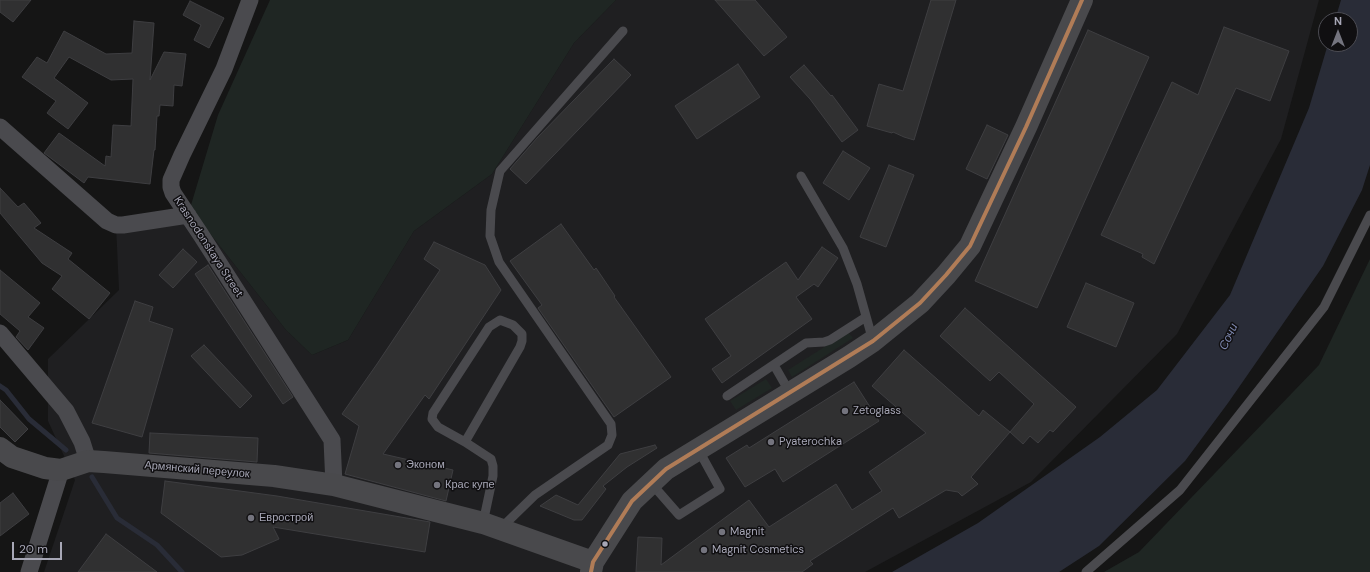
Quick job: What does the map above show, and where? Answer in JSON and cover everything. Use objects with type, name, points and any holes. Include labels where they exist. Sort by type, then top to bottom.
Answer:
[{"type":"street","name":"Krasnodonskaya Street","points":[[250,0],[224,69],[171,180],[173,193],[332,440],[334,485]]},
{"type":"street","points":[[592,567],[632,501],[666,469],[850,357],[873,341],[920,303],[946,275],[970,246],[1026,127],[1082,0]]},
{"type":"street","points":[[0,127],[107,221],[116,225],[123,225],[188,216]]},
{"type":"street","points":[[0,333],[66,411],[82,442],[88,461]]},
{"type":"street","points":[[0,448],[12,457],[53,469],[29,572]]},
{"type":"street","name":"Армянский переулок","points":[[53,469],[88,461],[274,476],[334,485],[491,526],[592,567]]},
{"type":"lane","points":[[491,526],[608,445],[612,435],[610,424],[499,262],[490,236],[491,210],[500,171],[623,31]]},
{"type":"lane","points":[[801,176],[843,248],[857,284],[873,341]]},
{"type":"lane","points":[[1086,572],[1180,490],[1324,307],[1370,215]]},
{"type":"lane","points":[[727,396],[806,343],[824,342],[830,340],[866,317]]},
{"type":"lane","points":[[465,442],[520,347],[522,341],[522,334],[512,325],[500,320],[489,327],[434,413],[432,419],[438,427],[484,453],[491,459],[493,476],[491,526]]},
{"type":"lane","points":[[774,365],[790,393]]},
{"type":"lane","points":[[651,483],[679,514],[720,489],[698,449]]},
{"type":"shaded area","points":[[270,0],[616,0],[574,43],[492,174],[414,231],[348,340],[312,355],[286,330],[204,226],[188,215],[218,115]]},
{"type":"shaded area","points":[[616,0],[1319,0],[1281,139],[1177,334],[1031,482],[865,572],[44,572],[75,480],[48,421],[48,359],[119,290],[116,225],[188,215],[204,226],[286,330],[312,355],[348,340],[414,231],[492,174],[574,43]]},
{"type":"shaded area","points":[[1370,259],[1370,572],[1104,572],[1139,552],[1319,365]]},
{"type":"shaded area","points":[[848,332],[853,338],[792,377],[788,370]]},
{"type":"shaded area","points":[[766,379],[772,388],[736,410],[730,401]]},
{"type":"water","name":"Сочи","points":[[1341,0],[1370,0],[1370,165],[1362,190],[1323,266],[1228,403],[1185,461],[1099,546],[1059,572],[892,572],[978,523],[1100,437],[1157,390],[1230,295],[1309,108],[1326,52],[1358,52],[1358,12],[1337,12]]},
{"type":"building","points":[[0,0],[31,0],[13,22],[0,12]]},
{"type":"building","points":[[715,0],[755,0],[787,37],[764,56]]},
{"type":"building","points":[[931,0],[956,0],[914,140],[893,132],[867,126],[879,84],[903,91]]},
{"type":"building","points":[[190,1],[224,18],[209,48],[194,40],[201,25],[183,15]]},
{"type":"building","points":[[134,21],[154,23],[150,80],[164,52],[186,54],[182,86],[174,85],[173,106],[160,105],[159,116],[157,116],[155,150],[150,184],[88,177],[84,183],[44,153],[59,133],[105,166],[106,156],[111,157],[113,125],[131,126],[133,79],[111,80],[69,57],[54,78],[88,103],[68,129],[47,113],[56,101],[22,77],[37,57],[47,63],[64,31],[106,54],[132,53]]},
{"type":"building","points":[[1224,27],[1289,51],[1270,101],[1236,88],[1154,264],[1142,257],[1143,254],[1101,235],[1172,82],[1198,95]]},
{"type":"building","points":[[1088,30],[1149,57],[1037,308],[975,281]]},
{"type":"building","points":[[614,59],[631,75],[526,184],[510,169],[537,138]]},
{"type":"building","points":[[738,64],[760,97],[697,139],[675,106]]},
{"type":"building","points":[[804,65],[831,96],[832,95],[858,130],[842,142],[810,99],[790,77]]},
{"type":"building","points":[[987,125],[1008,135],[987,179],[966,169]]},
{"type":"building","points":[[843,151],[870,168],[849,200],[823,183]]},
{"type":"building","points":[[889,165],[914,175],[886,247],[860,237]]},
{"type":"building","points":[[0,188],[18,207],[24,203],[41,223],[34,228],[72,253],[68,259],[110,293],[89,319],[52,289],[62,276],[42,263],[0,213]]},
{"type":"building","points":[[561,224],[594,270],[596,268],[615,296],[614,297],[671,377],[614,417],[538,308],[542,305],[510,261]]},
{"type":"building","points":[[434,242],[485,265],[501,290],[429,399],[425,395],[383,454],[453,470],[446,501],[345,474],[359,426],[342,414],[440,270],[424,259]]},
{"type":"building","points":[[822,247],[838,258],[818,287],[814,284],[796,297],[812,319],[722,383],[712,369],[731,356],[705,319],[786,262],[798,280]]},
{"type":"building","points":[[183,249],[197,262],[173,288],[159,275]]},
{"type":"building","points":[[208,265],[293,397],[283,404],[195,274]]},
{"type":"building","points":[[0,270],[40,303],[28,317],[44,328],[28,350],[16,337],[20,331],[0,314]]},
{"type":"building","points":[[1086,283],[1134,303],[1116,347],[1067,327]]},
{"type":"building","points":[[135,301],[153,307],[149,321],[173,329],[142,437],[92,423]]},
{"type":"building","points":[[965,308],[1076,407],[1053,432],[1050,430],[1038,443],[1030,436],[1023,444],[1010,432],[1034,404],[999,372],[990,381],[940,336]]},
{"type":"building","points":[[204,345],[252,396],[240,408],[191,356]]},
{"type":"building","points":[[904,350],[979,416],[983,410],[1010,432],[971,477],[978,484],[962,496],[958,492],[946,490],[899,518],[893,508],[810,561],[813,564],[802,572],[636,572],[638,537],[662,538],[661,565],[749,500],[769,527],[836,484],[852,510],[882,491],[869,472],[926,433],[872,386]]},
{"type":"building","points":[[854,382],[879,421],[783,482],[775,469],[745,487],[726,458],[747,445],[749,448]]},
{"type":"building","points":[[0,400],[28,429],[15,442],[0,427]]},
{"type":"building","points":[[150,433],[258,438],[257,462],[149,453]]},
{"type":"building","points":[[655,445],[657,448],[627,467],[603,486],[606,489],[582,520],[574,520],[540,506],[556,495],[578,505],[620,454]]},
{"type":"building","points":[[165,481],[277,496],[430,522],[425,552],[273,527],[279,539],[242,555],[221,557],[161,513]]},
{"type":"building","points":[[13,493],[29,514],[0,536],[0,503]]},
{"type":"building","points":[[106,534],[157,572],[78,572]]},
{"type":"waterway","points":[[0,386],[6,390],[29,419],[66,450]]},
{"type":"waterway","points":[[92,477],[117,518],[157,545],[182,572]]},
{"type":"transit line","points":[[591,572],[593,562],[632,501],[666,469],[873,341],[920,303],[946,275],[970,246],[1026,127],[1082,0]]},
{"type":"place","name":"Zetoglass","points":[[845,411]]},
{"type":"place","name":"Pyaterochka","points":[[771,442]]},
{"type":"place","name":"Эконом","points":[[398,465]]},
{"type":"place","name":"Крас купе","points":[[437,485]]},
{"type":"place","name":"Еврострой","points":[[251,518]]},
{"type":"place","name":"Magnit","points":[[722,532]]},
{"type":"place","name":"Magnit Cosmetics","points":[[704,550]]}]
